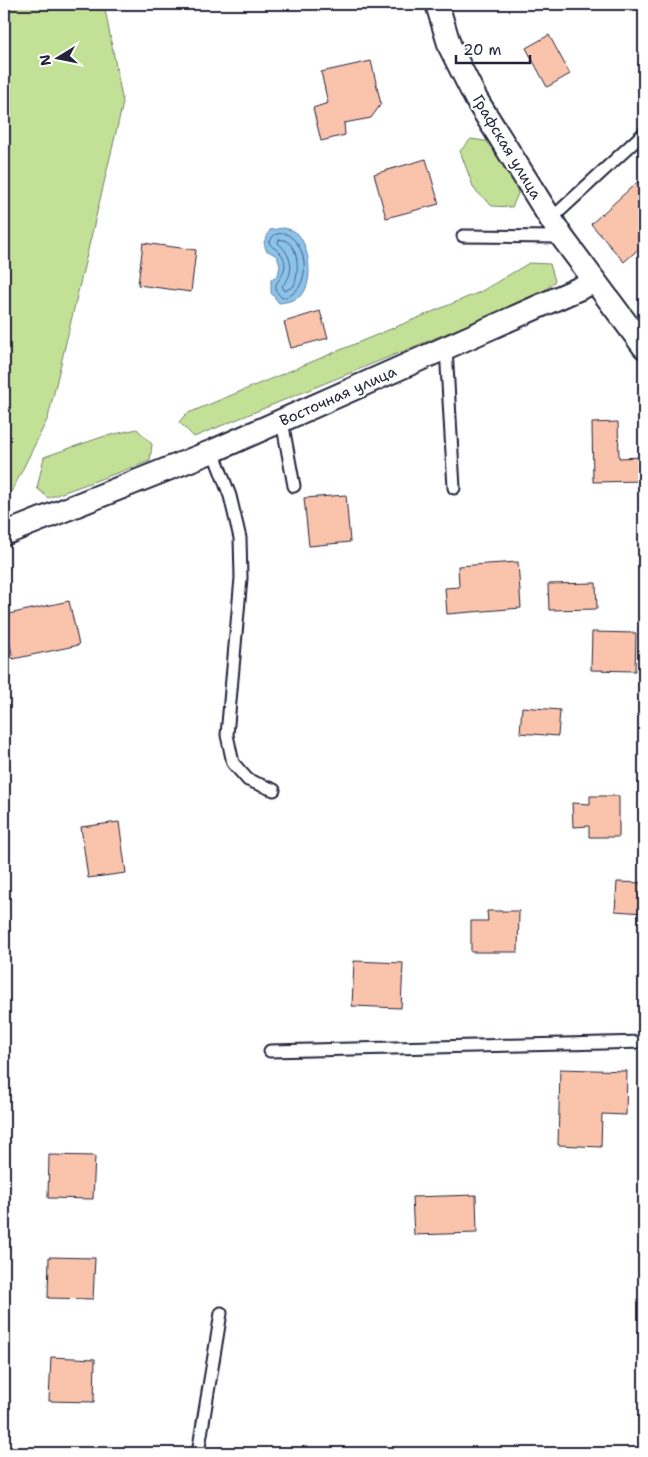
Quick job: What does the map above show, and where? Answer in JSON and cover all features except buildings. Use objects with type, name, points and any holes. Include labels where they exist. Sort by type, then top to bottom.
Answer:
[{"type":"street","name":"Графская улица","points":[[437,4],[450,47],[476,99],[556,228],[594,282]]},
{"type":"street","points":[[594,282],[644,347]]},
{"type":"street","name":"Восточная улица","points":[[4,534],[213,451],[594,282]]},
{"type":"lane","points":[[463,236],[556,228],[644,133]]},
{"type":"lane","points":[[446,348],[454,488]]},
{"type":"lane","points":[[282,420],[294,486]]},
{"type":"lane","points":[[213,451],[230,496],[240,538],[241,578],[227,734],[233,763],[248,780],[274,790]]},
{"type":"lane","points":[[270,1051],[644,1042]]},
{"type":"lane","points":[[198,1453],[222,1313]]},
{"type":"green space","points":[[4,4],[104,4],[123,103],[48,418],[8,499],[4,501]]},
{"type":"green space","points":[[471,139],[491,142],[514,178],[518,194],[512,207],[492,206],[474,189],[460,151]]},
{"type":"green space","points":[[529,263],[550,264],[555,281],[540,295],[194,437],[179,422],[186,414],[480,292]]},
{"type":"green space","points":[[137,429],[152,444],[150,461],[48,498],[37,488],[44,457],[102,437]]},
{"type":"water","points":[[284,228],[298,234],[302,240],[307,254],[309,271],[307,286],[302,295],[293,300],[279,303],[271,293],[271,280],[278,275],[280,266],[277,256],[266,250],[264,242],[270,230]]}]
